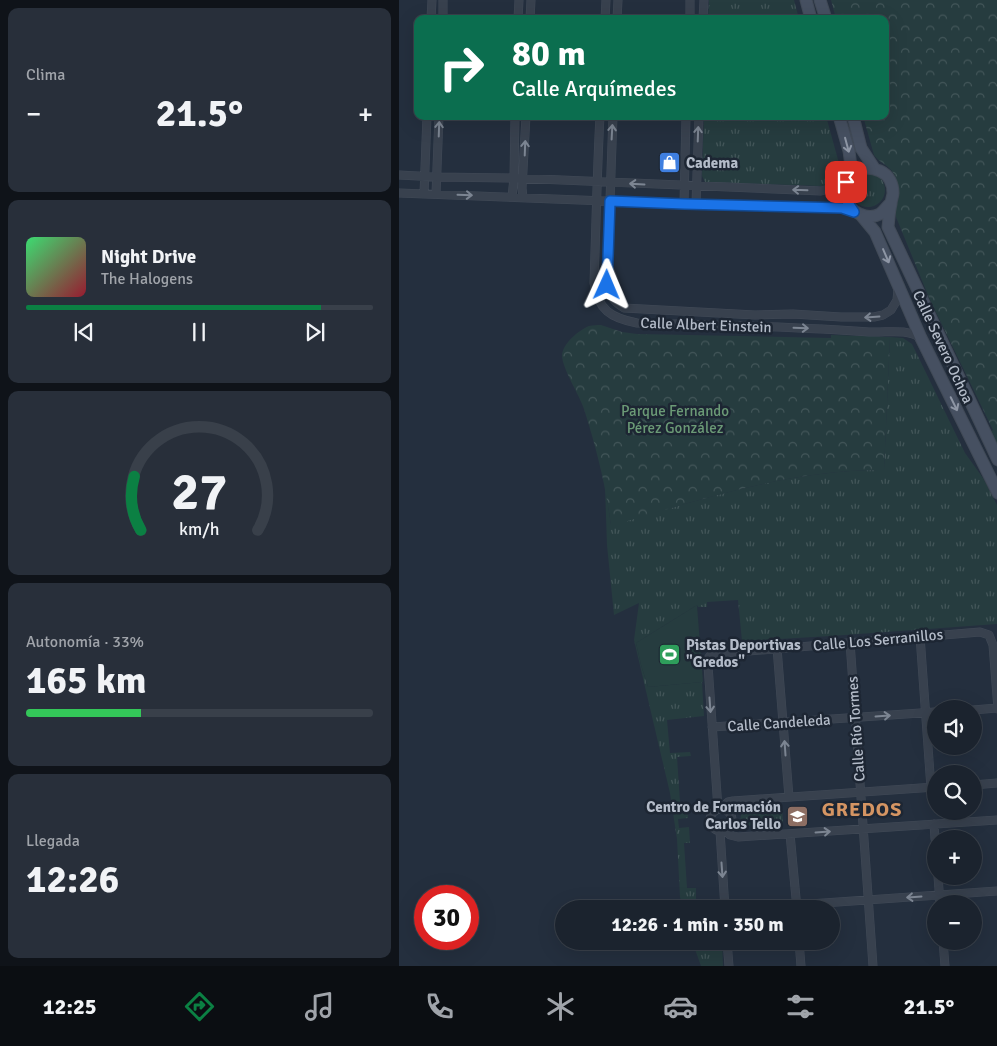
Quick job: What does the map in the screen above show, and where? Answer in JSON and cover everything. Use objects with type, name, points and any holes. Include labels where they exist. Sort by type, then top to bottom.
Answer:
[{"type":"main road","points":[[806,0],[810,15]]},
{"type":"main road","points":[[820,0],[825,15]]},
{"type":"main road","points":[[840,120],[849,151],[849,178],[845,198],[857,213],[872,216],[880,214],[891,203],[893,194],[891,181],[884,173],[874,168],[861,148],[854,120]]},
{"type":"main road","points":[[849,178],[857,170],[874,168]]},
{"type":"main road","name":"Calle Severo Ochoa","points":[[891,203],[888,227],[997,460]]},
{"type":"main road","name":"Calle Severo Ochoa","points":[[857,213],[875,232],[921,338],[997,493]]},
{"type":"street","points":[[431,15],[432,0]]},
{"type":"street","points":[[443,0],[443,15]]},
{"type":"street","points":[[518,15],[519,0]]},
{"type":"street","points":[[530,15],[531,0]]},
{"type":"street","points":[[605,15],[606,0]]},
{"type":"street","points":[[617,15],[618,0]]},
{"type":"street","points":[[689,15],[690,0]]},
{"type":"street","points":[[703,15],[704,0]]},
{"type":"street","points":[[424,194],[427,120]]},
{"type":"street","points":[[436,194],[439,120]]},
{"type":"street","points":[[512,197],[515,120]]},
{"type":"street","points":[[523,198],[526,120]]},
{"type":"street","name":"Calle Albert Einstein","points":[[600,120],[594,283],[599,302],[606,311],[615,317],[637,323],[817,328],[881,332],[903,331],[921,338]]},
{"type":"street","points":[[610,201],[613,120]]},
{"type":"street","points":[[684,204],[686,120]]},
{"type":"street","points":[[696,204],[699,120]]},
{"type":"street","points":[[399,175],[597,181],[821,191],[837,187],[849,178]]},
{"type":"street","points":[[399,193],[842,208],[857,213]]},
{"type":"street","name":"Calle Albert Einstein","points":[[610,201],[607,285],[615,303],[624,308],[755,315],[793,314],[874,317],[883,315],[891,310],[897,300],[898,284]]},
{"type":"street","name":"Calle Los Serranillos","points":[[712,727],[707,665],[712,654],[980,632],[989,635],[993,645],[997,709]]},
{"type":"street","points":[[920,636],[931,765]]},
{"type":"street","name":"Calle Río Tormes","points":[[849,642],[873,966]]},
{"type":"street","points":[[777,648],[789,797]]},
{"type":"street","points":[[982,710],[997,709]]},
{"type":"street","name":"Calle Candeleda","points":[[712,727],[926,713]]},
{"type":"street","points":[[712,727],[720,809]]},
{"type":"street","points":[[982,784],[997,783]]},
{"type":"street","points":[[927,788],[733,801],[728,802],[720,809],[711,813],[709,821],[713,828],[730,836],[738,837],[997,820]]},
{"type":"street","points":[[720,809],[728,811],[732,819],[731,825],[722,831]]},
{"type":"street","points":[[934,824],[934,830]]},
{"type":"street","points":[[722,831],[725,900]]},
{"type":"street","points":[[791,834],[796,900]]},
{"type":"street","points":[[938,885],[939,895],[997,891]]},
{"type":"street","points":[[840,903],[927,896]]},
{"type":"street","points":[[728,950],[729,966]]},
{"type":"street","points":[[800,950],[801,966]]},
{"type":"street","points":[[944,950],[945,966]]},
{"type":"green space","points":[[709,0],[794,0],[798,15],[708,15]]},
{"type":"green space","points":[[831,0],[997,0],[997,454],[987,433],[993,430],[930,300],[896,217],[899,194],[897,180],[894,173],[874,155],[864,120],[889,120],[889,15],[835,15]]},
{"type":"green space","points":[[704,120],[827,120],[840,167],[838,179],[829,185],[821,186],[705,182],[702,176]]},
{"type":"green space","points":[[868,173],[880,178],[885,190],[880,202],[868,207],[856,202],[851,190],[856,178]]},
{"type":"green space","name":"Parque Fernando Pérez González","points":[[601,325],[622,332],[637,334],[831,338],[831,335],[890,337],[884,470],[849,471],[780,480],[611,526],[593,438],[582,403],[565,368],[562,356],[568,342],[576,334],[589,326]]},
{"type":"green space","points":[[890,337],[903,338],[912,344],[965,453],[983,478],[997,505],[997,624],[742,641],[738,600],[707,602],[707,607],[698,607],[697,605],[636,643],[648,687],[702,682],[704,716],[667,720],[670,753],[690,752],[691,756],[677,757],[680,802],[687,802],[688,818],[678,819],[679,828],[689,827],[690,843],[684,843],[687,888],[696,888],[696,900],[681,900],[677,839],[670,793],[634,640],[639,603],[614,615],[607,545],[605,486],[611,525],[712,496],[780,480],[849,471],[884,470]]},
{"type":"green space","name":"Pistas Deportivas \"Gredos\"","points":[[697,605],[703,682],[648,687],[636,643]]},
{"type":"green space","points":[[782,808],[783,823],[743,826],[741,823],[741,816],[744,811]]},
{"type":"green space","points":[[695,950],[722,950],[723,966],[701,966]]},
{"type":"place","name":"Cadema","points":[[670,163]]},
{"type":"place","name":"Pistas Deportivas \"Gredos\"","points":[[670,654]]},
{"type":"place","name":"Centro de Formación Carlos Tello","points":[[797,816]]},
{"type":"district","name":"GREDOS","points":[[862,809]]},
{"type":"route","points":[[607,285],[610,201],[842,208],[854,212],[845,198],[846,182]]}]
